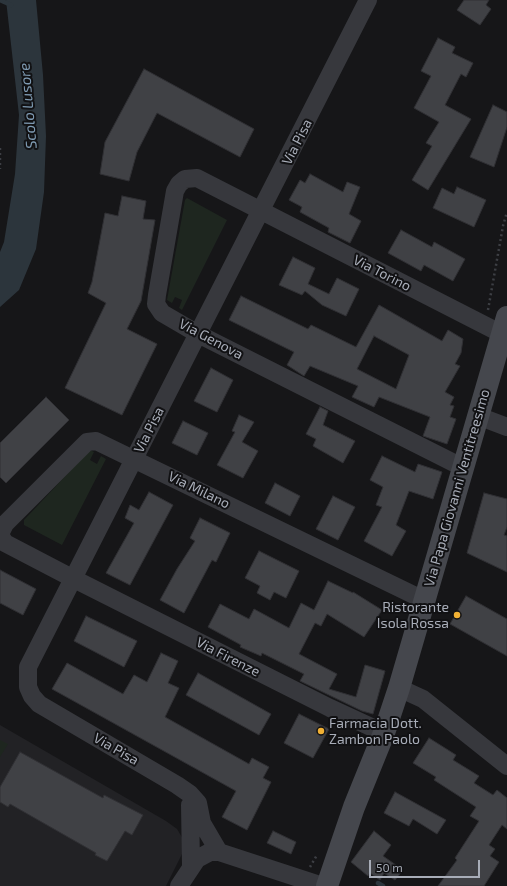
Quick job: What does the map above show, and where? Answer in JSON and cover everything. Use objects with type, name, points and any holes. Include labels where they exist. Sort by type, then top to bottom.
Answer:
[{"type":"main road","name":"Via Papa Giovanni Ventitreesimo","points":[[327,886],[354,807],[384,733],[399,688],[478,416],[499,322]]},
{"type":"street","name":"Via Pisa","points":[[219,852],[202,823],[198,803],[190,794],[39,704],[32,696],[28,687],[28,667],[368,0]]},
{"type":"street","name":"Via Genova","points":[[261,211],[197,178],[190,177],[179,184],[175,191],[156,304],[162,313],[198,334],[454,463],[464,465]]},
{"type":"street","name":"Via Torino","points":[[261,211],[499,322]]},
{"type":"street","points":[[478,416],[507,428]]},
{"type":"street","name":"Via Milano","points":[[74,579],[5,543],[0,535],[5,524],[86,442],[96,441],[135,458],[424,600]]},
{"type":"street","name":"Via Firenze","points":[[74,579],[330,708],[384,733]]},
{"type":"street","points":[[399,688],[423,699],[507,766]]},
{"type":"street","points":[[190,794],[191,865]]},
{"type":"street","points":[[179,886],[191,865],[204,855],[219,852],[323,886]]},
{"type":"path","points":[[0,148],[0,169]]},
{"type":"path","points":[[499,322],[503,226],[507,212]]},
{"type":"path","points":[[305,869],[310,866],[318,852]]},
{"type":"shaded area","points":[[187,198],[227,220],[182,310],[179,308],[182,300],[175,297],[172,303],[167,300],[185,200]]},
{"type":"shaded area","points":[[90,450],[94,452],[90,460],[97,464],[101,456],[106,459],[62,545],[24,525],[24,520]]},
{"type":"shaded area","points":[[0,725],[166,821],[177,829],[183,839],[182,854],[166,886],[0,886]]},
{"type":"shaded area","points":[[0,740],[8,744],[0,757]]},
{"type":"water","name":"Scolo Lusore","points":[[6,0],[36,0],[43,75],[46,136],[44,192],[36,249],[19,290],[0,307],[0,252],[4,242],[15,174],[19,115]]},
{"type":"building","points":[[464,0],[489,0],[486,5],[491,9],[480,25],[457,10]]},
{"type":"building","points":[[438,38],[455,47],[452,53],[473,63],[466,77],[461,74],[445,105],[471,119],[428,190],[412,180],[432,146],[426,143],[439,122],[414,108],[431,76],[421,71]]},
{"type":"building","points":[[144,69],[254,129],[240,157],[157,113],[137,152],[129,181],[100,174],[105,142]]},
{"type":"building","points":[[493,105],[507,112],[507,127],[494,167],[470,157]]},
{"type":"building","points":[[310,174],[343,192],[347,182],[360,187],[349,214],[361,221],[350,243],[328,232],[329,228],[300,212],[302,207],[289,200],[300,180],[305,183]]},
{"type":"building","points":[[457,187],[486,200],[474,227],[433,208],[442,188],[454,194]]},
{"type":"building","points":[[122,196],[146,201],[143,219],[155,220],[141,301],[127,329],[157,344],[122,415],[65,388],[106,303],[88,293],[92,282],[105,213],[118,216]]},
{"type":"building","points":[[401,230],[432,247],[434,242],[465,259],[453,281],[424,265],[421,271],[388,253]]},
{"type":"building","points":[[293,257],[315,268],[308,284],[329,294],[337,278],[359,289],[346,316],[322,305],[305,291],[302,295],[279,285]]},
{"type":"building","points":[[241,296],[308,329],[311,325],[356,347],[379,305],[442,341],[448,330],[463,339],[461,353],[455,364],[460,366],[445,392],[454,397],[450,405],[454,406],[450,417],[456,419],[447,444],[423,436],[430,417],[379,397],[374,407],[352,397],[358,386],[310,366],[304,376],[287,365],[294,352],[229,320]],"holes":[[[374,336],[409,355],[396,389],[357,369]]]},
{"type":"building","points":[[211,368],[233,380],[217,412],[194,401]]},
{"type":"building","points":[[46,397],[69,420],[6,483],[0,477],[0,443]]},
{"type":"building","points":[[320,407],[328,411],[323,425],[355,441],[343,463],[313,446],[316,439],[306,434]]},
{"type":"building","points":[[239,415],[254,422],[242,442],[258,451],[243,478],[217,465],[235,432],[232,431]]},
{"type":"building","points":[[183,421],[208,433],[197,455],[172,443]]},
{"type":"building","points":[[382,456],[415,472],[418,464],[442,472],[433,499],[409,491],[396,525],[406,531],[392,556],[364,541],[382,507],[376,505],[383,487],[370,480]]},
{"type":"building","points":[[275,483],[300,496],[290,516],[265,503]]},
{"type":"building","points":[[149,492],[173,505],[130,585],[106,573],[134,523],[125,518],[130,505],[139,510]]},
{"type":"building","points":[[484,493],[507,499],[507,527],[504,535],[507,536],[507,572],[467,553]]},
{"type":"building","points":[[333,496],[355,507],[338,540],[316,529]]},
{"type":"building","points":[[200,518],[230,533],[216,562],[212,560],[184,613],[160,600],[195,541],[190,538]]},
{"type":"building","points":[[259,551],[299,571],[286,598],[274,592],[270,600],[257,593],[260,586],[245,578]]},
{"type":"building","points":[[0,570],[36,589],[23,615],[0,603]]},
{"type":"building","points":[[328,581],[353,592],[382,610],[364,637],[327,614],[321,626],[315,623],[299,654],[337,674],[329,689],[356,697],[365,665],[385,671],[373,714],[362,711],[300,681],[304,674],[262,653],[261,656],[240,647],[241,645],[208,627],[220,604],[249,619],[254,609],[289,628],[301,603],[314,610]]},
{"type":"building","points":[[466,596],[507,619],[507,656],[450,624]]},
{"type":"building","points":[[86,616],[137,641],[124,667],[74,641]]},
{"type":"building","points":[[161,653],[178,661],[168,683],[179,688],[165,717],[249,764],[252,758],[269,767],[263,778],[271,782],[247,830],[222,817],[236,791],[52,689],[67,663],[123,694],[134,675],[147,682]]},
{"type":"building","points":[[198,673],[271,714],[259,735],[186,695]]},
{"type":"building","points":[[299,714],[329,729],[313,758],[284,743]]},
{"type":"building","points":[[429,738],[456,755],[453,760],[479,776],[474,783],[493,795],[497,790],[507,798],[507,829],[502,825],[489,845],[495,849],[490,856],[499,862],[484,886],[438,886],[457,860],[455,858],[479,821],[470,816],[476,807],[434,780],[436,777],[413,763]]},
{"type":"building","points":[[20,752],[103,798],[104,795],[143,815],[132,835],[125,831],[107,861],[95,855],[96,853],[10,804],[8,807],[0,802],[0,787]]},
{"type":"building","points":[[395,792],[446,820],[437,834],[413,819],[409,826],[384,813]]},
{"type":"building","points":[[273,831],[296,842],[291,854],[267,843]]},
{"type":"building","points":[[374,831],[391,845],[383,856],[403,870],[395,880],[384,873],[380,880],[370,873],[368,876],[351,862]]},
{"type":"waterway","points":[[0,0],[11,5]]},
{"type":"waterway","points":[[378,883],[383,886]]},
{"type":"place","name":"Ristorante Isola Rossa","points":[[457,615]]},
{"type":"place","name":"Farmacia Dott. Zambon Paolo","points":[[321,731]]}]
